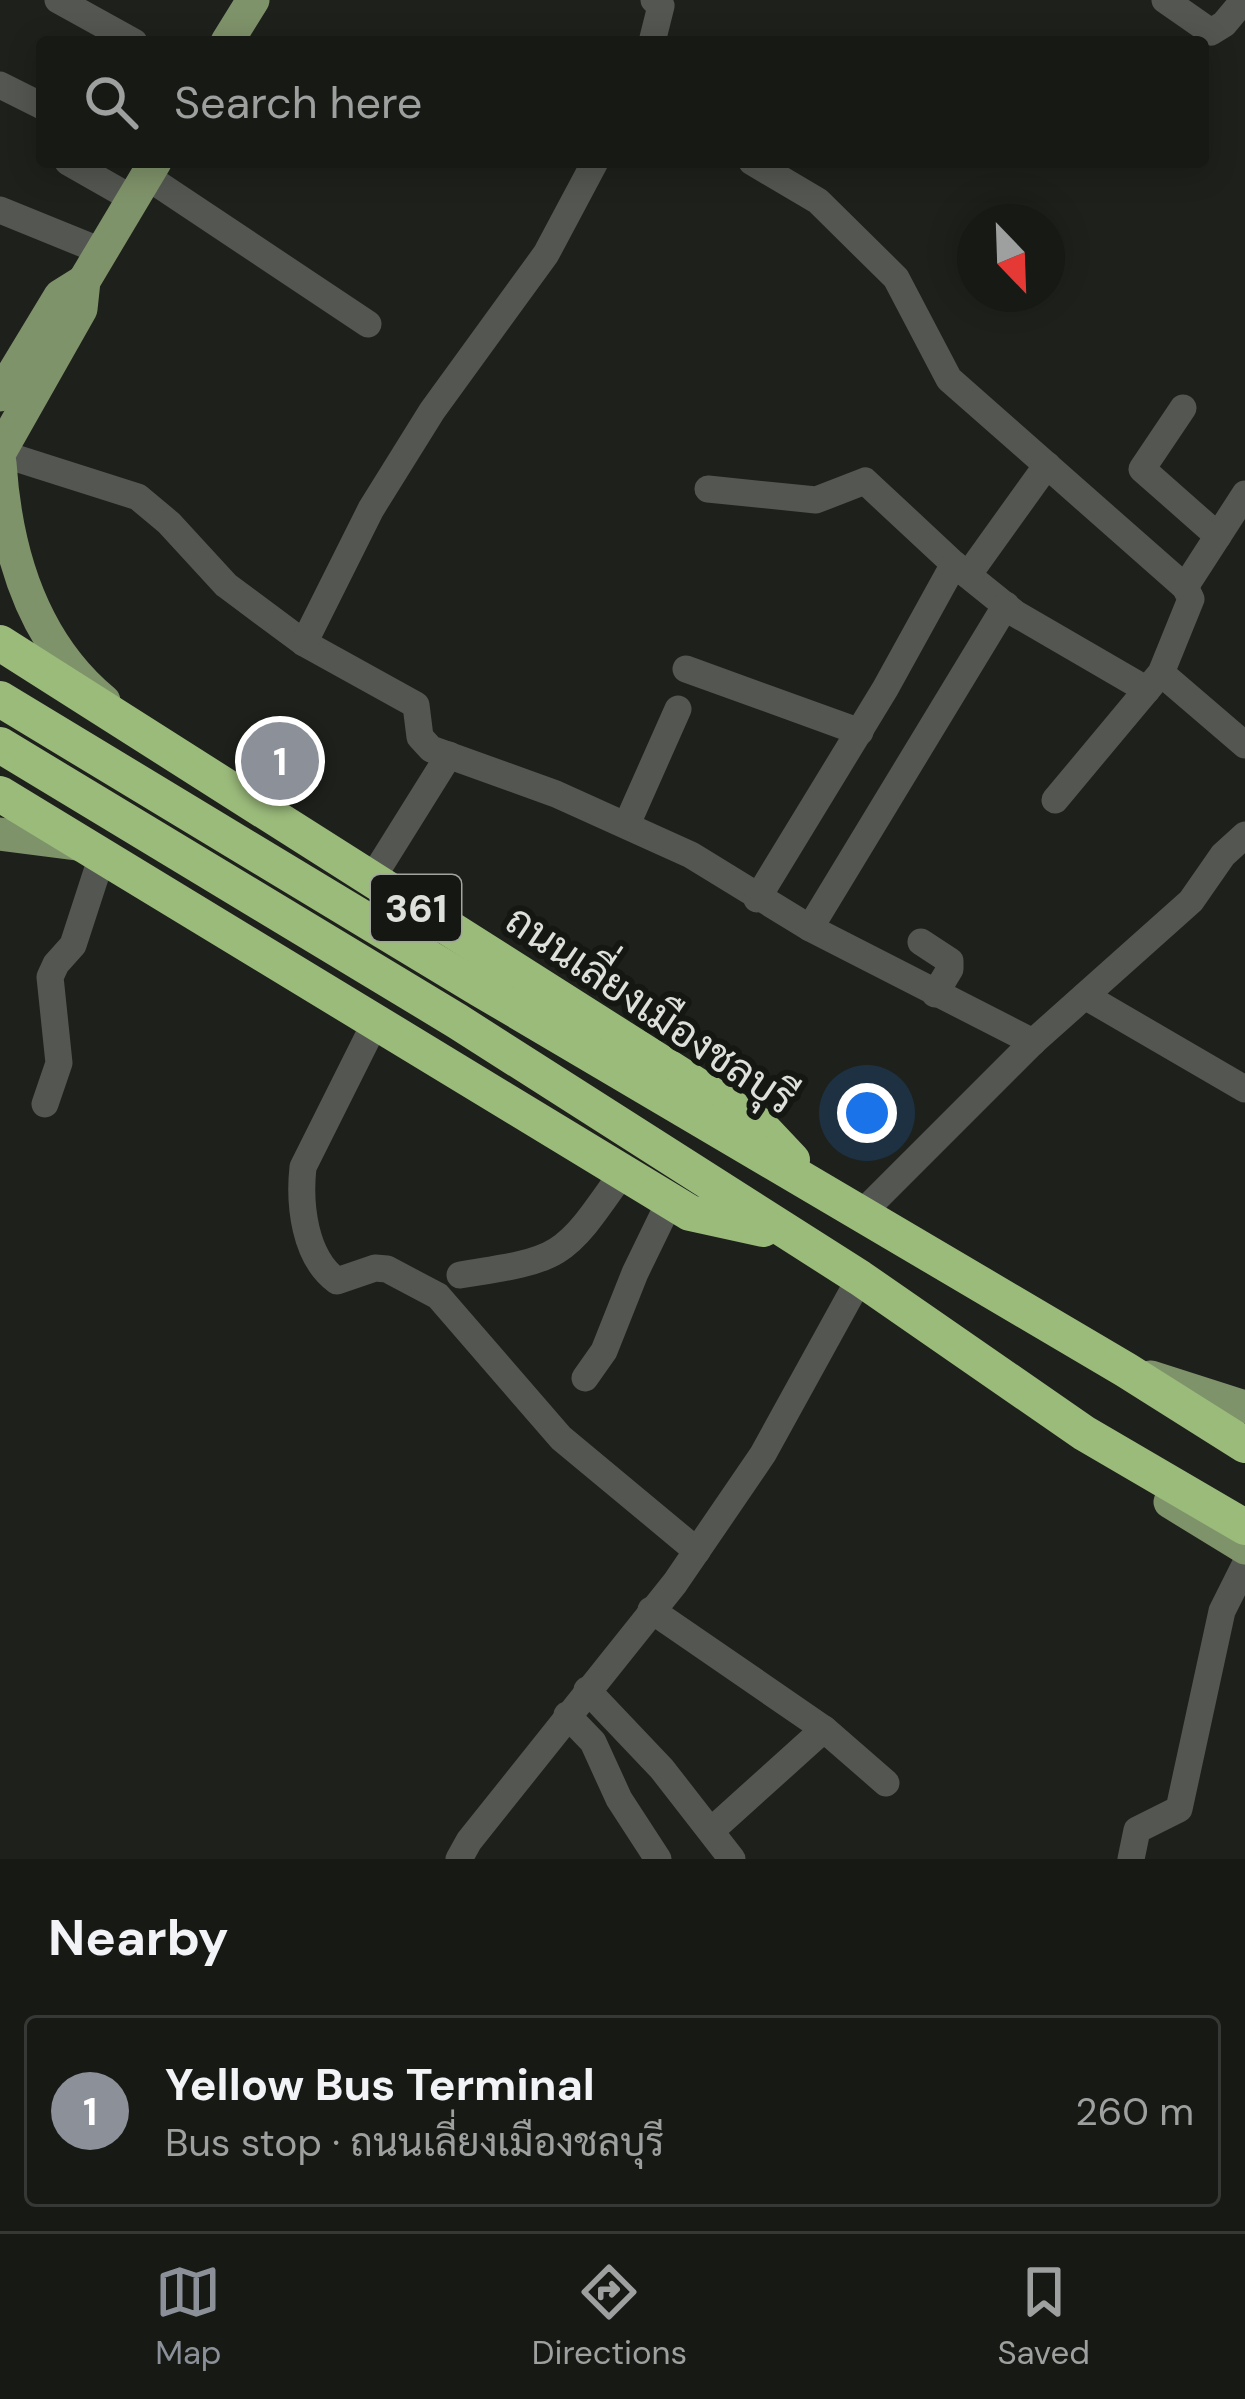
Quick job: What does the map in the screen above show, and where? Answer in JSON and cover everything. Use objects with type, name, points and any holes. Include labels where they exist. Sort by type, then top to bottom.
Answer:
[{"type":"highway","name":"ถนนเลี่ยงเมืองชลบุรี","points":[[0,643],[759,1125],[819,1190]]},
{"type":"highway","name":"ถนนเลี่ยงเมืองชลบุรี","points":[[0,699],[1245,1445]]},
{"type":"highway","name":"361","points":[[0,745],[457,1021],[860,1278],[1084,1433],[1245,1527]]},
{"type":"highway","name":"361","points":[[0,794],[691,1213],[784,1233]]},
{"type":"main road","points":[[231,36],[253,0]]},
{"type":"main road","points":[[0,453],[81,309],[93,266],[144,179]]},
{"type":"main road","points":[[0,395],[60,296],[93,266]]},
{"type":"main road","points":[[0,463],[4,518],[21,582],[51,640],[92,691],[142,733]]},
{"type":"main road","points":[[0,834],[93,851]]},
{"type":"main road","name":"361","points":[[1126,1370],[1245,1407]]},
{"type":"main road","name":"361","points":[[1084,1433],[1174,1506],[1245,1548]]},
{"type":"street","points":[[58,0],[123,36]]},
{"type":"street","points":[[654,0],[661,6],[654,36]]},
{"type":"street","points":[[1166,0],[1211,32],[1244,0]]},
{"type":"street","points":[[0,85],[36,103]]},
{"type":"street","points":[[95,168],[144,179],[368,324]]},
{"type":"street","points":[[304,643],[371,509],[432,411],[546,254],[592,168]]},
{"type":"street","points":[[762,168],[818,201],[896,278],[949,379],[1185,587],[1191,599],[1154,681],[1055,800]]},
{"type":"street","points":[[0,210],[93,266]]},
{"type":"street","points":[[1183,407],[1142,469],[1218,536]]},
{"type":"street","points":[[0,453],[138,497],[226,585],[304,643],[416,705],[421,736],[431,749],[626,824],[691,855],[757,899],[1033,1042]]},
{"type":"street","points":[[757,899],[961,570],[1047,465]]},
{"type":"street","points":[[708,489],[816,500],[866,481],[961,570],[1006,605],[1154,681],[1245,745]]},
{"type":"street","points":[[1185,587],[1245,494]]},
{"type":"street","points":[[811,928],[1006,605]]},
{"type":"street","points":[[686,669],[860,732]]},
{"type":"street","points":[[626,824],[678,710]]},
{"type":"street","points":[[371,880],[449,755]]},
{"type":"street","points":[[861,1214],[1033,1042],[1192,902],[1223,855],[1245,836]]},
{"type":"street","points":[[45,1104],[59,1063],[50,977],[73,945],[93,851]]},
{"type":"street","points":[[921,942],[951,964],[935,994]]},
{"type":"street","points":[[1085,996],[1245,1089]]},
{"type":"street","points":[[376,1021],[303,1167],[301,1191],[318,1261],[337,1281],[375,1268],[387,1269],[438,1296],[561,1438],[697,1551]]},
{"type":"street","points":[[460,1275],[520,1265],[558,1252],[577,1238],[623,1172]]},
{"type":"street","points":[[585,1378],[604,1351],[670,1201]]},
{"type":"street","points":[[459,1859],[697,1551],[763,1454],[860,1278]]},
{"type":"street","points":[[1131,1859],[1137,1830],[1179,1809],[1222,1611],[1245,1565]]},
{"type":"street","points":[[651,1610],[824,1729],[886,1783]]},
{"type":"street","points":[[587,1690],[662,1769],[732,1859]]},
{"type":"street","points":[[568,1715],[593,1742],[619,1799],[658,1859]]},
{"type":"street","points":[[712,1830],[824,1729]]},
{"type":"place","name":"Yellow Bus Terminal","points":[[280,761]]}]
